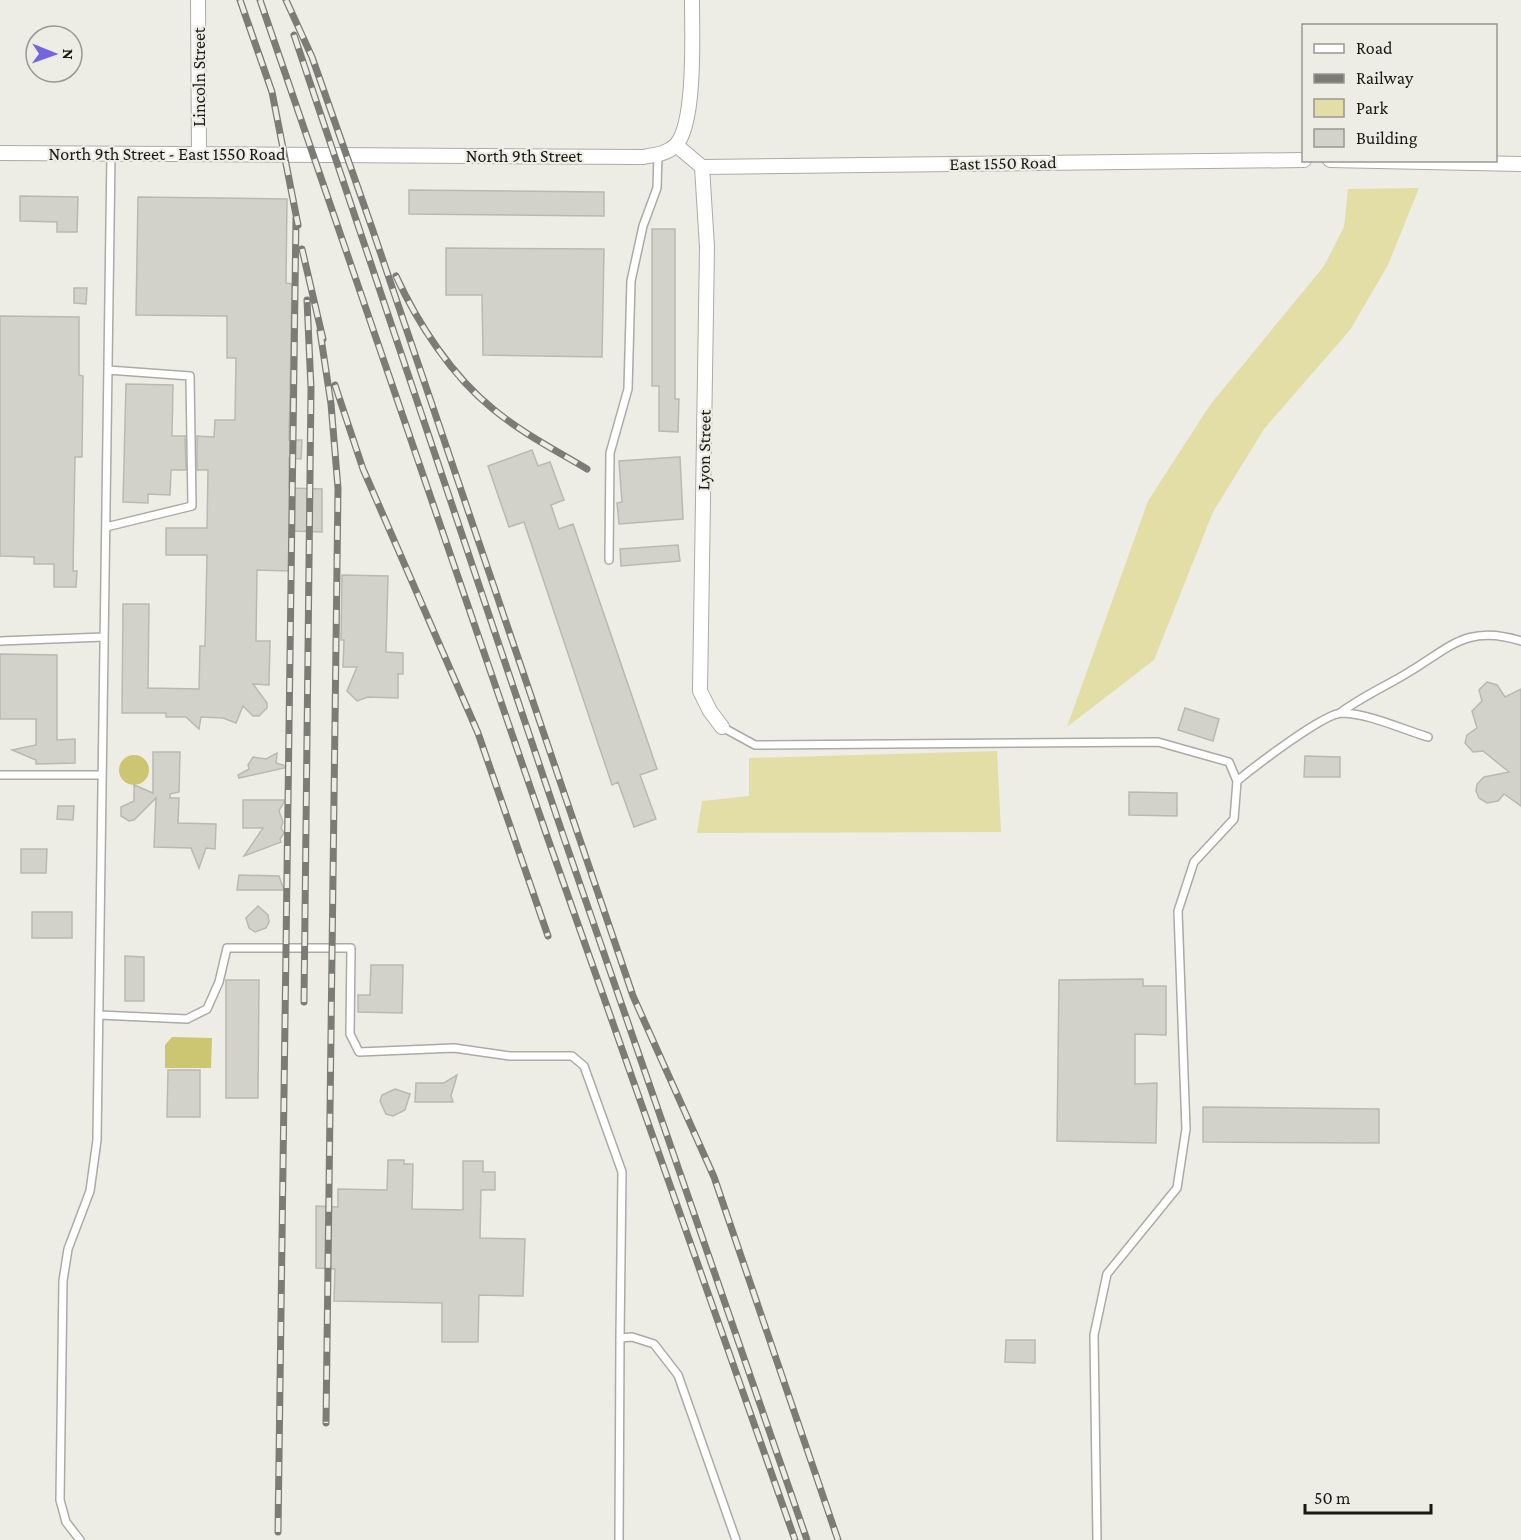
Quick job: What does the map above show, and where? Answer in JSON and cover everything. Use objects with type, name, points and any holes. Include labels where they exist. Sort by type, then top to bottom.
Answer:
[{"type":"street","name":"Lincoln Street","points":[[198,0],[200,154]]},
{"type":"street","points":[[692,0],[689,108],[685,128],[676,145],[702,167]]},
{"type":"street","name":"North 9th Street","points":[[335,155],[658,155],[676,145]]},
{"type":"street","name":"North 9th Street - East 1550 Road","points":[[0,153],[335,155]]},
{"type":"street","name":"East 1550 Road","points":[[702,167],[1302,160]]},
{"type":"street","points":[[1426,162],[1521,164]]},
{"type":"street","name":"Lyon Street","points":[[702,167],[707,247],[700,692],[722,727]]},
{"type":"lane","points":[[80,1540],[66,1522],[60,1500],[63,1281],[68,1249],[90,1191],[97,1140],[111,154]]},
{"type":"lane","points":[[609,560],[610,453],[628,388],[632,281],[643,226],[657,188],[658,155]]},
{"type":"lane","points":[[106,527],[192,506],[190,376],[108,370]]},
{"type":"lane","points":[[1237,781],[1280,747],[1461,639],[1498,633],[1521,640]]},
{"type":"lane","points":[[0,640],[104,637]]},
{"type":"lane","points":[[1340,713],[1371,718],[1428,737]]},
{"type":"lane","points":[[722,727],[755,745],[1158,742],[1228,762],[1237,781],[1234,819],[1194,862],[1178,911],[1186,1130],[1177,1188],[1107,1274],[1094,1335],[1097,1540]]},
{"type":"lane","points":[[0,775],[102,775]]},
{"type":"lane","points":[[99,1015],[187,1019],[207,1009],[219,982],[227,948],[351,948],[350,1034],[359,1052],[454,1048],[510,1056],[572,1056],[585,1066],[622,1172],[619,1540]]},
{"type":"lane","points":[[620,1338],[632,1337],[654,1344],[678,1375],[736,1540]]},
{"type":"green space","points":[[1419,188],[1388,265],[1350,330],[1264,429],[1213,512],[1154,660],[1067,727],[1148,501],[1210,405],[1324,266],[1344,227],[1348,189]]},
{"type":"green space","points":[[997,751],[1001,832],[697,833],[702,801],[749,796],[749,758]]},
{"type":"shaded area","points":[[134,755],[145,759],[149,770],[145,781],[134,785],[123,781],[119,770],[123,759]]},
{"type":"shaded area","points":[[172,1037],[212,1038],[211,1068],[165,1068],[165,1045]]},
{"type":"building","points":[[409,190],[604,192],[604,216],[409,214]]},
{"type":"building","points":[[20,196],[78,197],[77,232],[57,232],[57,222],[20,221]]},
{"type":"building","points":[[138,197],[287,199],[286,283],[292,284],[289,440],[302,440],[301,459],[289,458],[289,488],[322,489],[322,532],[290,531],[289,571],[257,570],[256,641],[270,641],[269,685],[253,684],[267,703],[267,708],[259,716],[253,716],[243,706],[236,723],[223,718],[201,717],[199,729],[186,717],[166,717],[166,713],[122,713],[123,604],[149,604],[148,688],[199,689],[200,646],[205,646],[207,555],[166,555],[166,528],[207,528],[208,470],[197,470],[197,436],[214,437],[215,420],[235,420],[236,358],[227,358],[227,316],[136,315]]},
{"type":"building","points":[[652,229],[675,229],[675,399],[679,399],[678,432],[659,431],[659,386],[652,386]]},
{"type":"building","points":[[446,248],[604,249],[602,357],[483,355],[482,295],[446,295]]},
{"type":"building","points":[[74,288],[87,288],[86,304],[74,303]]},
{"type":"building","points":[[0,316],[79,317],[79,375],[83,376],[82,457],[75,457],[73,571],[77,571],[76,587],[54,587],[54,564],[34,564],[34,557],[0,556]]},
{"type":"building","points":[[126,384],[173,385],[172,436],[185,436],[186,470],[171,470],[170,495],[148,494],[148,503],[123,502]]},
{"type":"building","points":[[532,450],[538,466],[550,462],[564,500],[551,505],[559,529],[573,524],[657,769],[640,775],[656,819],[634,827],[618,782],[612,785],[524,522],[509,527],[488,466]]},
{"type":"building","points":[[680,457],[683,519],[619,524],[617,503],[622,502],[619,461]]},
{"type":"building","points":[[678,545],[680,561],[621,566],[620,549]]},
{"type":"building","points":[[342,575],[388,576],[386,652],[403,653],[403,674],[398,674],[398,698],[368,697],[357,701],[347,691],[357,667],[343,667]]},
{"type":"building","points":[[0,654],[57,655],[57,740],[75,739],[75,763],[36,764],[36,760],[12,750],[36,745],[36,719],[0,719]]},
{"type":"building","points":[[1487,682],[1497,685],[1505,697],[1521,689],[1521,806],[1504,794],[1498,801],[1487,803],[1479,798],[1476,791],[1477,784],[1484,777],[1509,772],[1483,751],[1473,752],[1465,743],[1467,735],[1477,728],[1472,711],[1482,701],[1479,690]]},
{"type":"building","points":[[1185,708],[1219,719],[1213,741],[1178,730]]},
{"type":"building","points":[[153,752],[180,752],[179,792],[170,794],[170,798],[179,798],[178,823],[216,824],[215,849],[206,848],[199,868],[191,848],[154,847],[156,798],[134,820],[129,821],[121,816],[121,807],[134,801],[134,785],[153,793]]},
{"type":"building","points":[[277,753],[276,763],[289,767],[239,778],[238,775],[249,769],[248,765],[253,757],[266,759]]},
{"type":"building","points":[[1305,756],[1340,757],[1340,777],[1304,777]]},
{"type":"building","points":[[1129,792],[1177,793],[1177,816],[1129,815]]},
{"type":"building","points":[[243,800],[285,800],[279,811],[283,822],[281,828],[284,833],[280,839],[281,842],[244,856],[263,828],[243,828]]},
{"type":"building","points":[[58,806],[74,806],[73,820],[57,819]]},
{"type":"building","points":[[21,849],[47,849],[46,873],[21,873]]},
{"type":"building","points":[[239,875],[279,876],[284,890],[237,890]]},
{"type":"building","points":[[258,906],[268,915],[269,922],[266,928],[255,932],[249,928],[246,918]]},
{"type":"building","points":[[32,912],[72,912],[72,938],[32,938]]},
{"type":"building","points":[[125,956],[144,957],[144,1001],[125,1001]]},
{"type":"building","points":[[371,965],[403,965],[402,1013],[358,1012],[358,995],[370,995]]},
{"type":"building","points":[[1143,979],[1143,986],[1166,986],[1166,1035],[1135,1034],[1135,1084],[1157,1083],[1156,1143],[1057,1141],[1059,980]]},
{"type":"building","points":[[226,980],[259,980],[258,1098],[226,1098]]},
{"type":"building","points":[[168,1070],[200,1070],[200,1117],[167,1117]]},
{"type":"building","points":[[457,1075],[451,1096],[453,1102],[415,1102],[416,1083],[444,1083]]},
{"type":"building","points":[[395,1089],[410,1094],[405,1110],[393,1116],[386,1114],[380,1101],[382,1095]]},
{"type":"building","points":[[1203,1107],[1379,1109],[1379,1143],[1203,1142]]},
{"type":"building","points":[[388,1160],[404,1160],[404,1164],[413,1164],[412,1209],[463,1210],[463,1161],[483,1161],[483,1172],[495,1172],[495,1190],[481,1190],[480,1238],[525,1239],[523,1296],[479,1295],[478,1342],[442,1342],[442,1303],[334,1301],[335,1269],[316,1268],[316,1206],[338,1207],[338,1189],[387,1190]]},
{"type":"building","points":[[1006,1340],[1035,1340],[1035,1363],[1005,1362]]},
{"type":"railway","points":[[240,0],[272,92],[298,225]]},
{"type":"railway","points":[[260,0],[548,839],[795,1540]]},
{"type":"railway","points":[[286,0],[312,57],[372,228],[633,996],[714,1177],[838,1540]]},
{"type":"railway","points":[[294,35],[564,838],[807,1540]]},
{"type":"railway","points":[[278,1532],[296,218]]},
{"type":"railway","points":[[302,249],[323,339]]},
{"type":"railway","points":[[396,276],[437,348],[478,396],[515,426],[587,469]]},
{"type":"railway","points":[[304,1002],[311,388],[307,300]]},
{"type":"railway","points":[[320,331],[331,404],[338,488],[326,1423]]},
{"type":"railway","points":[[335,385],[363,469],[478,733],[548,936]]}]
